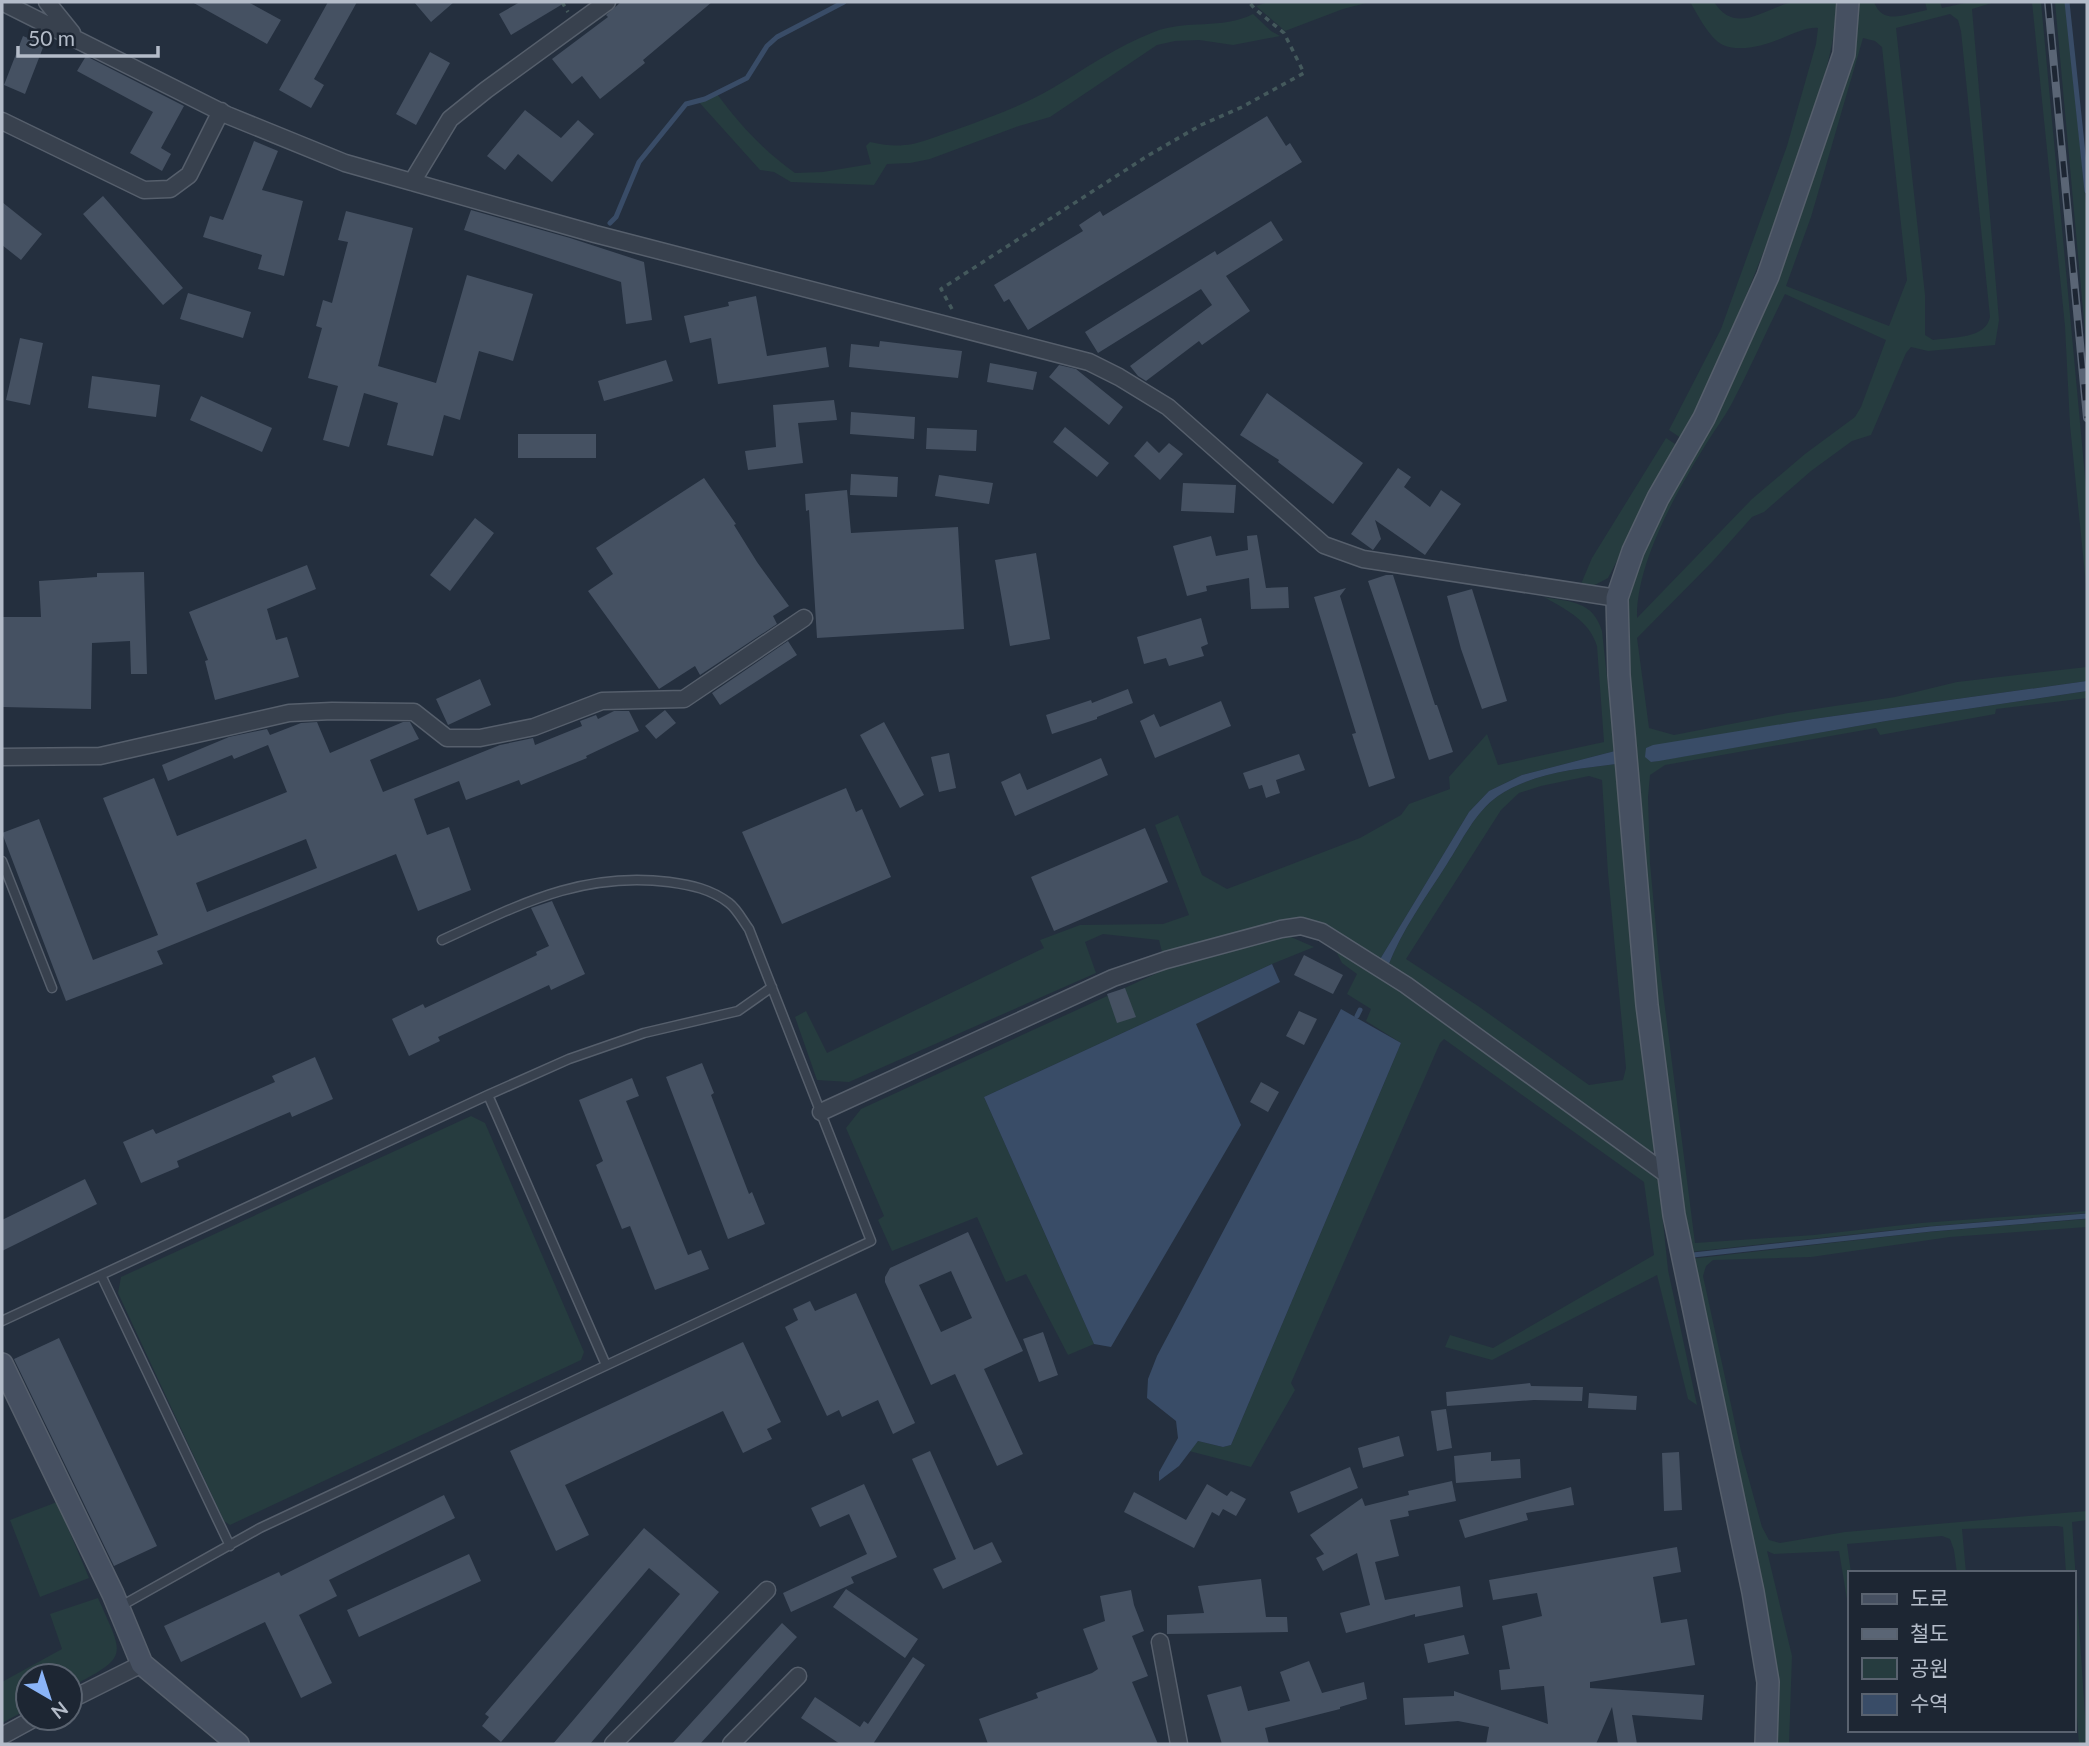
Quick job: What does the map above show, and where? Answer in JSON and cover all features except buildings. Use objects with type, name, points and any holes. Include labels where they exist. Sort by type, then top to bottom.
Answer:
[{"type":"main road","points":[[1766,1744],[1768,1682],[1753,1592],[1674,1215],[1647,1005],[1619,675],[1617,598],[1633,551],[1658,498],[1704,418],[1768,276],[1844,54],[1848,2]]},
{"type":"main road","points":[[2,1364],[118,1607],[142,1664],[238,1744]]},
{"type":"street","points":[[2,2],[221,111],[345,163],[595,234],[1089,362],[1168,407],[1324,545],[1363,559],[1617,598]]},
{"type":"street","points":[[47,2],[78,40]]},
{"type":"street","points":[[412,182],[450,119],[607,2]]},
{"type":"street","points":[[2,121],[144,190],[170,189],[189,175],[221,111]]},
{"type":"street","points":[[2,757],[100,756],[289,713],[414,712],[447,738],[480,738],[534,727],[602,701],[684,699],[804,618]]},
{"type":"street","points":[[821,1112],[1113,978],[1166,960],[1301,926],[1322,932],[1406,985],[1669,1176]]},
{"type":"street","points":[[613,1744],[767,1590]]},
{"type":"street","points":[[1160,1642],[1179,1744]]},
{"type":"street","points":[[84,1693],[142,1664]]},
{"type":"street","points":[[731,1744],[798,1676]]},
{"type":"lane","points":[[2,861],[52,988]]},
{"type":"lane","points":[[118,1607],[260,1528],[871,1241],[749,929],[731,904],[697,886],[654,880],[611,880],[575,885],[526,901],[442,940]]},
{"type":"lane","points":[[2,1321],[569,1059],[644,1033],[738,1011],[772,987]]},
{"type":"lane","points":[[488,1095],[606,1365]]},
{"type":"lane","points":[[101,1275],[230,1546]]},
{"type":"path","points":[[963,330],[941,289],[1149,155],[1200,125],[1242,107],[1304,73],[1284,33],[1249,2]]},
{"type":"green space","points":[[1268,2],[1370,2],[1285,31],[1256,6]]},
{"type":"green space","points":[[1690,2],[1714,2],[1723,12],[1741,19],[1793,2],[1837,2],[1823,80],[1785,193],[1730,335],[1681,438],[1669,430],[1721,329],[1787,146],[1816,44],[1818,28],[1803,30],[1755,46],[1730,47],[1713,37]]},
{"type":"green space","points":[[1857,2],[1874,2],[1883,14],[1903,16],[1927,10],[1925,2],[1940,2],[1942,8],[1970,2],[1995,2],[1972,9],[1999,320],[1995,345],[1928,351],[1911,347],[1871,435],[1852,441],[1811,471],[1764,512],[1752,517],[1637,638],[1649,728],[1674,735],[1788,713],[1895,697],[1957,682],[2087,667],[2087,681],[1813,719],[1646,748],[1651,762],[1886,721],[2087,691],[2087,698],[1996,709],[1995,714],[1880,735],[1876,728],[1665,765],[1650,775],[1650,863],[1659,961],[1695,1243],[1814,1235],[1921,1223],[2087,1213],[1921,1227],[1690,1252],[1667,1097],[1650,941],[1627,627],[1630,585],[1641,549],[1732,379],[1785,259],[1824,143]],"holes":[[[1950,14],[1958,20],[1961,31],[1990,317],[1987,324],[1975,333],[1933,340],[1925,335],[1925,295],[1896,28]],[[1863,38],[1875,41],[1882,47],[1907,280],[1889,326],[1786,286],[1811,217]],[[1785,294],[1886,340],[1855,417],[1805,454],[1752,499],[1637,618],[1643,573],[1661,526],[1684,481],[1731,405]]]},
{"type":"green space","points":[[2032,2],[2041,2],[2087,498],[2087,595],[2070,425],[2065,326]]},
{"type":"green space","points":[[2055,2],[2065,2],[2087,212],[2087,354]]},
{"type":"green space","points":[[1253,14],[1280,36],[1233,45],[1199,40],[1157,45],[1050,117],[930,159],[887,164],[874,185],[791,182],[774,172],[760,170],[698,101],[705,101],[717,94],[753,137],[795,173],[823,172],[871,164],[866,146],[870,142],[905,145],[925,141],[1017,106],[1114,51],[1154,32],[1179,26],[1229,22]]},
{"type":"green space","points":[[1666,438],[1678,446],[1608,578],[1593,586],[1581,584],[1592,558]]},
{"type":"green space","points":[[1544,597],[1587,608],[1598,621],[1602,631],[1615,751],[1522,775],[1489,791],[1469,812],[1379,961],[1333,930],[1303,918],[1162,952],[1159,940],[1103,934],[1085,942],[1096,973],[849,1082],[817,1080],[795,1017],[806,1011],[827,1053],[1044,948],[1040,940],[1080,925],[1163,924],[1189,915],[1155,825],[1178,815],[1202,875],[1227,889],[1360,838],[1401,815],[1409,804],[1450,789],[1449,777],[1487,734],[1498,765],[1604,742],[1597,646],[1582,622]]},
{"type":"green space","points":[[1616,764],[1654,1150],[1650,1155],[1388,966],[1415,914],[1482,810],[1498,796],[1525,782],[1570,770]],"holes":[[[1589,776],[1602,780],[1626,1068],[1623,1080],[1589,1085],[1478,1006],[1406,959],[1501,810],[1519,793]]]},
{"type":"green space","points":[[1291,937],[1314,947],[984,1097],[1094,1344],[1068,1355],[1026,1274],[1006,1282],[977,1217],[892,1251],[878,1220],[884,1216],[846,1128],[861,1109],[1166,969],[1264,941]]},
{"type":"green space","points":[[1331,941],[1653,1172],[1659,1183],[1668,1270],[1697,1405],[1688,1399],[1657,1275],[1492,1360],[1445,1347],[1450,1335],[1493,1348],[1654,1255],[1644,1182],[1444,1039],[1291,1383],[1295,1390],[1251,1467],[1189,1451],[1198,1441],[1223,1447],[1231,1445],[1401,1043],[1366,1021],[1371,1009],[1347,994],[1357,974],[1342,963]]},
{"type":"green space","points":[[471,1116],[485,1123],[584,1352],[581,1360],[230,1525],[224,1521],[118,1293],[121,1277]]},
{"type":"green space","points":[[2087,1219],[2087,1227],[1950,1237],[1811,1257],[1713,1260],[1706,1266],[1703,1276],[1741,1451],[1762,1527],[1769,1540],[1780,1543],[1845,1532],[2087,1511],[2087,1520],[2072,1522],[2087,1744],[2079,1744],[2075,1691],[2075,1571],[2066,1571],[2063,1527],[2057,1526],[1962,1529],[1966,1571],[1957,1571],[1950,1539],[1942,1536],[1847,1544],[1851,1571],[1848,1571],[1848,1605],[1839,1551],[1774,1554],[1767,1551],[1792,1656],[1789,1744],[1770,1744],[1690,1259],[1928,1232]]},
{"type":"green space","points":[[57,1502],[89,1578],[40,1597],[10,1520]]},
{"type":"green space","points":[[98,1598],[116,1644],[112,1661],[84,1680],[84,1662],[38,1662],[62,1649],[50,1614]]},
{"type":"green space","points":[[14,1675],[14,1717],[2,1723],[2,1682]]},
{"type":"water","points":[[2087,681],[2087,691],[1886,721],[1659,761],[1651,762],[1645,757],[1646,748],[1653,745],[1813,719]]},
{"type":"water","points":[[1615,751],[1616,764],[1570,770],[1525,782],[1498,796],[1482,810],[1415,914],[1388,966],[1379,961],[1469,812],[1489,791],[1522,775]]},
{"type":"water","points":[[1272,964],[1280,982],[1196,1024],[1241,1125],[1111,1347],[1094,1344],[984,1097]]},
{"type":"water","points":[[1341,1009],[1401,1043],[1231,1445],[1223,1447],[1198,1441],[1179,1466],[1159,1481],[1159,1472],[1178,1438],[1176,1421],[1147,1398],[1148,1379],[1157,1356]]},
{"type":"waterway","points":[[610,223],[616,217],[639,162],[686,104],[705,99],[747,78],[767,46],[777,37],[844,2]]},
{"type":"waterway","points":[[2067,2],[2087,191]]},
{"type":"waterway","points":[[1357,1016],[1360,1010]]},
{"type":"waterway","points":[[1693,1255],[1931,1229],[2087,1216]]},
{"type":"railway","points":[[2048,2],[2087,418]]}]
